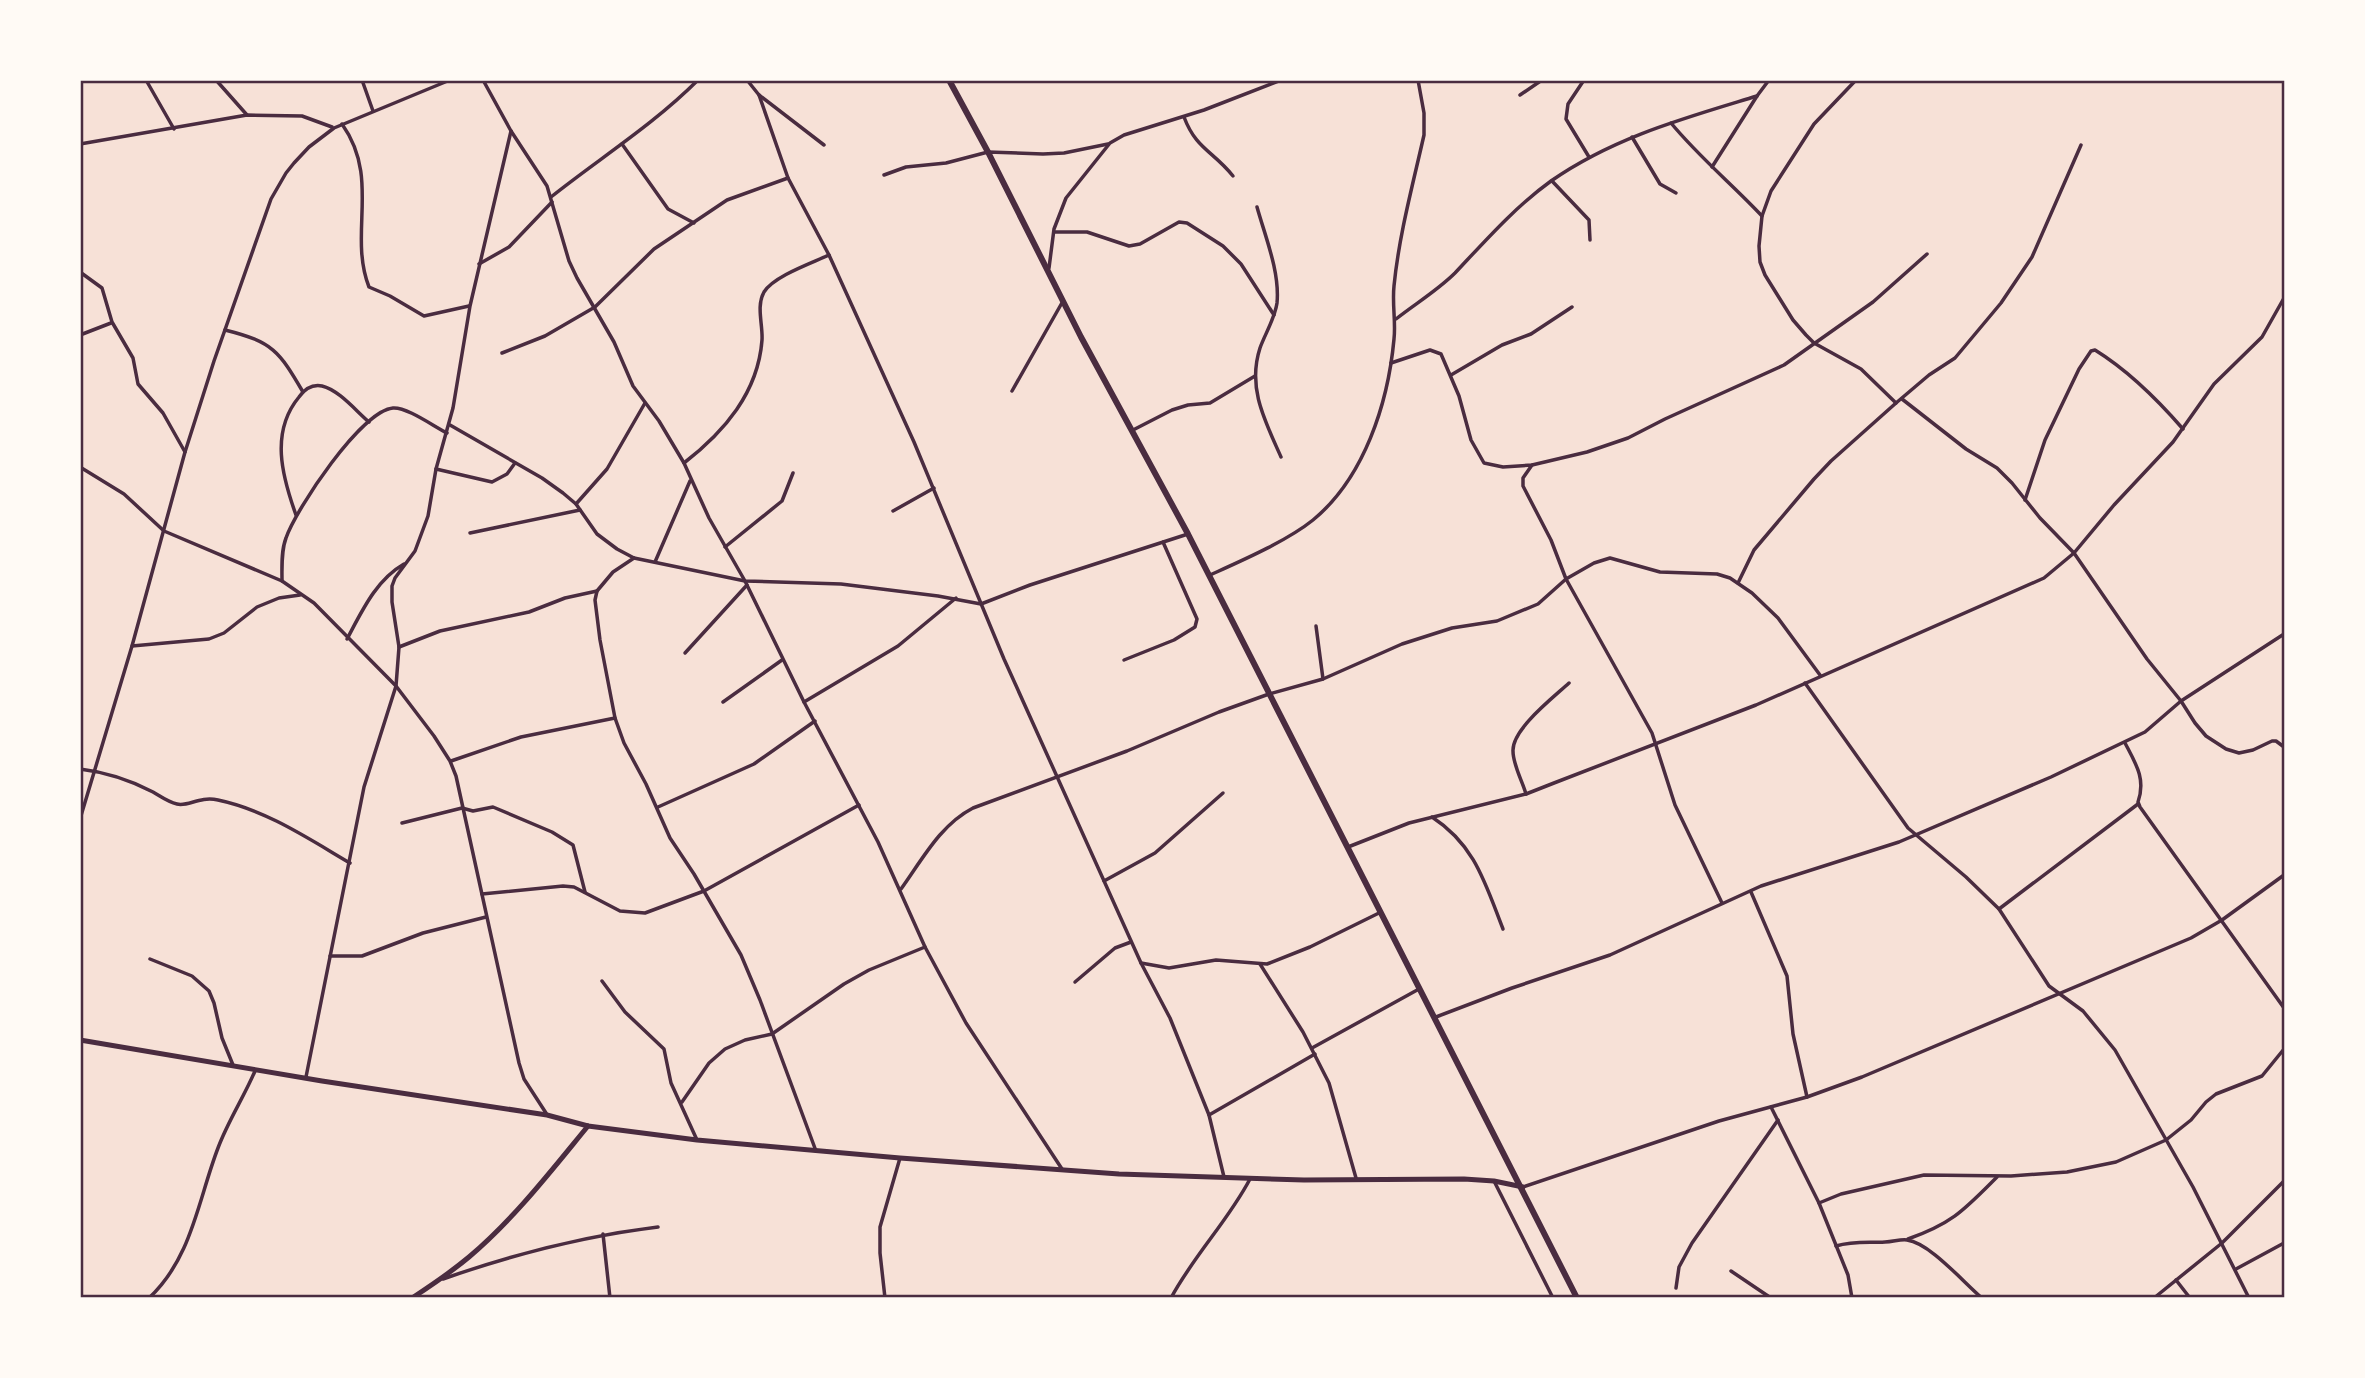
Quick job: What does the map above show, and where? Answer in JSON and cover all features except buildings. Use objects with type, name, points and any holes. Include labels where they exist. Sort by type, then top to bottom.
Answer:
[{"type":"highway","points":[[949,80],[1048,274],[1188,534],[1577,1297]]},
{"type":"main road","points":[[80,1040],[547,1115],[589,1126],[697,1140],[1119,1174],[1357,1181],[1464,1179],[1523,1187]]},
{"type":"main road","points":[[412,1297],[470,1256],[520,1208],[589,1126]]},
{"type":"street","points":[[146,80],[174,129]]},
{"type":"street","points":[[216,80],[247,114]]},
{"type":"street","points":[[362,80],[373,111]]},
{"type":"street","points":[[80,819],[132,646],[185,452],[259,231],[279,184],[309,147],[334,128],[450,80]]},
{"type":"street","points":[[483,80],[511,131],[543,179],[577,278],[614,342],[626,374],[684,463],[782,660],[859,805],[901,890],[925,947],[966,1023],[1062,1170]]},
{"type":"street","points":[[479,264],[509,247],[552,200],[667,111],[698,80]]},
{"type":"street","points":[[747,80],[759,95],[824,145]]},
{"type":"street","points":[[884,175],[906,167],[946,163],[988,152],[1064,153],[1110,143],[1124,135],[1184,117],[1281,80]]},
{"type":"street","points":[[1208,576],[1250,557],[1315,519],[1353,472],[1367,445],[1391,363],[1395,320],[1393,288],[1424,135],[1424,113],[1418,80]]},
{"type":"street","points":[[1520,95],[1542,80]]},
{"type":"street","points":[[1584,80],[1568,104],[1566,119],[1589,157]]},
{"type":"street","points":[[1712,167],[1769,80]]},
{"type":"street","points":[[1847,80],[1854,83],[1814,124],[1771,191],[1762,216],[1760,262],[1793,320],[1814,343],[1861,369],[1896,403]]},
{"type":"street","points":[[759,95],[788,178],[829,255],[934,488],[981,604],[1131,942],[1170,1018],[1209,1115],[1224,1177]]},
{"type":"street","points":[[1395,320],[1453,275],[1482,242],[1522,204],[1589,157],[1670,122],[1757,96]]},
{"type":"street","points":[[80,144],[247,114],[302,116],[334,128]]},
{"type":"street","points":[[1184,117],[1195,140],[1233,176]]},
{"type":"street","points":[[1670,122],[1762,216]]},
{"type":"street","points":[[342,124],[360,162],[363,260],[369,286],[424,316],[470,306]]},
{"type":"street","points":[[306,1077],[370,762],[396,685],[399,648],[392,586],[415,551],[428,516],[436,469],[449,425],[479,264],[511,131]]},
{"type":"street","points":[[1633,137],[1660,184],[1676,193]]},
{"type":"street","points":[[1048,274],[1054,232],[1066,198],[1110,143]]},
{"type":"street","points":[[622,144],[668,209],[695,224]]},
{"type":"street","points":[[1738,583],[1754,550],[1814,479],[1896,403],[1929,375],[1955,358],[2001,303],[2032,257],[2081,145]]},
{"type":"street","points":[[502,353],[545,336],[595,307],[654,249],[727,200],[788,178]]},
{"type":"street","points":[[1552,181],[1589,220],[1590,240]]},
{"type":"street","points":[[1256,207],[1276,286],[1277,305],[1259,352],[1255,376],[1256,397],[1281,457]]},
{"type":"street","points":[[1054,232],[1087,232],[1129,246],[1140,244],[1179,222],[1187,223],[1223,246],[1241,264],[1274,315]]},
{"type":"street","points":[[1391,363],[1430,350],[1441,354],[1451,375],[1471,440],[1484,463],[1489,466],[1532,465],[1564,459],[1628,438],[1784,365],[1873,302],[1927,254]]},
{"type":"street","points":[[684,463],[717,436],[746,398],[762,340],[761,301],[765,291],[795,270],[829,255]]},
{"type":"street","points":[[80,271],[101,286],[112,322],[133,358],[138,384],[163,413],[185,452]]},
{"type":"street","points":[[1348,847],[1432,817],[1526,794],[1734,714],[2044,578],[2074,554],[2183,429],[2214,384],[2262,337],[2284,298]]},
{"type":"street","points":[[1012,391],[1063,301]]},
{"type":"street","points":[[1451,375],[1502,345],[1531,334],[1572,307]]},
{"type":"street","points":[[80,335],[112,322]]},
{"type":"street","points":[[225,330],[252,337],[270,346],[282,359],[303,392]]},
{"type":"street","points":[[2025,500],[2045,440],[2079,369],[2091,351],[2102,354],[2139,383],[2183,429]]},
{"type":"street","points":[[1132,431],[1172,410],[1210,403],[1255,376]]},
{"type":"street","points":[[296,515],[284,473],[281,442],[288,413],[303,392],[310,387],[322,386],[369,422]]},
{"type":"street","points":[[1902,399],[1966,449],[1997,468],[2074,554],[2147,659],[2195,723],[2216,744],[2225,749],[2245,752],[2272,741],[2284,747]]},
{"type":"street","points":[[576,504],[607,469],[645,403]]},
{"type":"street","points":[[282,581],[285,539],[296,515],[328,467],[369,422],[393,408],[404,410],[447,433]]},
{"type":"street","points":[[449,425],[542,478],[576,504],[597,534],[617,549],[634,558],[746,583],[841,584],[956,598],[981,604],[1188,534]]},
{"type":"street","points":[[436,469],[492,482],[507,474],[515,463]]},
{"type":"street","points":[[1532,465],[1522,484],[1551,540],[1566,579],[1634,697],[1656,743],[1675,805],[1722,903]]},
{"type":"street","points":[[80,467],[124,494],[164,531],[282,581],[302,594],[324,612],[396,685],[416,711],[450,761],[456,775],[519,1063],[524,1079],[547,1115]]},
{"type":"street","points":[[725,547],[782,501],[793,473]]},
{"type":"street","points":[[655,562],[691,480]]},
{"type":"street","points":[[893,511],[934,488]]},
{"type":"street","points":[[470,533],[580,510]]},
{"type":"street","points":[[1124,660],[1174,640],[1195,627],[1196,619],[1163,542]]},
{"type":"street","points":[[634,558],[613,572],[597,591],[600,640],[615,718],[624,743],[670,838],[741,955],[816,1151]]},
{"type":"street","points":[[901,890],[945,828],[958,816],[1269,694],[1323,679],[1402,644],[1451,628],[1506,617],[1538,604],[1566,579],[1594,563],[1610,558],[1660,572],[1717,574],[1738,583],[1778,618],[1820,675]]},
{"type":"street","points":[[348,639],[374,592],[395,569],[406,563]]},
{"type":"street","points":[[685,653],[746,583]]},
{"type":"street","points":[[399,648],[440,631],[516,615],[565,598],[597,591]]},
{"type":"street","points":[[132,646],[209,639],[224,633],[257,607],[279,598],[302,594]]},
{"type":"street","points":[[804,702],[898,646],[956,598]]},
{"type":"street","points":[[1316,626],[1323,679]]},
{"type":"street","points":[[1436,1017],[1610,955],[1750,891],[1916,835],[2125,743],[2146,732],[2181,701],[2284,634]]},
{"type":"street","points":[[723,702],[782,660]]},
{"type":"street","points":[[1526,794],[1514,756],[1514,743],[1528,723],[1569,683]]},
{"type":"street","points":[[1805,683],[1896,813],[1916,835],[1999,909],[2043,979],[2083,1011],[2115,1050],[2249,1297]]},
{"type":"street","points":[[450,761],[521,737],[615,718]]},
{"type":"street","points":[[657,807],[754,764],[815,721]]},
{"type":"street","points":[[1999,909],[2138,804],[2142,789],[2140,772],[2125,743]]},
{"type":"street","points":[[80,769],[134,783],[176,804],[186,805],[193,800],[207,798],[238,805],[289,828],[350,863]]},
{"type":"street","points":[[1104,881],[1155,853],[1223,793]]},
{"type":"street","points":[[2138,804],[2284,1008]]},
{"type":"street","points":[[482,894],[574,887],[620,911],[652,911],[704,891],[859,805]]},
{"type":"street","points":[[401,823],[462,808],[472,811],[487,807],[503,810],[570,842],[576,849],[585,892]]},
{"type":"street","points":[[1432,817],[1452,831],[1476,861],[1503,929]]},
{"type":"street","points":[[1523,1187],[1862,1077],[2191,938],[2222,920],[2284,875]]},
{"type":"street","points":[[1750,891],[1787,975],[1793,1034],[1807,1097]]},
{"type":"street","points":[[1141,963],[1169,968],[1216,960],[1260,964],[1294,955],[1382,911]]},
{"type":"street","points":[[330,956],[362,956],[424,933],[486,917]]},
{"type":"street","points":[[1075,982],[1115,948],[1131,942]]},
{"type":"street","points":[[682,1102],[709,1063],[725,1049],[772,1034],[844,984],[869,970],[925,947]]},
{"type":"street","points":[[150,959],[192,976],[209,991],[222,1038],[233,1065]]},
{"type":"street","points":[[1260,964],[1315,1054],[1329,1083],[1357,1181]]},
{"type":"street","points":[[602,981],[625,1012],[664,1049],[671,1083],[682,1102],[697,1140]]},
{"type":"street","points":[[1312,1049],[1421,988]]},
{"type":"street","points":[[1819,1203],[1841,1194],[1924,1175],[1997,1177],[2067,1172],[2116,1162],[2166,1140],[2191,1120],[2211,1097],[2263,1075],[2284,1049]]},
{"type":"street","points":[[1209,1115],[1315,1054]]},
{"type":"street","points":[[149,1297],[173,1270],[185,1249],[219,1145],[256,1069]]},
{"type":"street","points":[[1771,1107],[1819,1203],[1848,1275],[1852,1297]]},
{"type":"street","points":[[1676,1288],[1679,1267],[1692,1243],[1778,1120]]},
{"type":"street","points":[[885,1297],[880,1227],[900,1158]]},
{"type":"street","points":[[1836,1246],[1861,1241],[1906,1240],[1934,1230],[1953,1219],[1997,1177]]},
{"type":"street","points":[[1171,1297],[1190,1264],[1238,1202],[1250,1179]]},
{"type":"street","points":[[1494,1181],[1553,1297]]},
{"type":"street","points":[[2154,1297],[2222,1243],[2284,1181]]},
{"type":"street","points":[[438,1280],[603,1234],[658,1227]]},
{"type":"street","points":[[603,1234],[610,1297]]},
{"type":"street","points":[[1906,1240],[1928,1249],[1982,1297]]},
{"type":"street","points":[[2236,1269],[2284,1243]]},
{"type":"street","points":[[1731,1271],[1771,1297]]},
{"type":"street","points":[[2176,1280],[2190,1297]]}]
